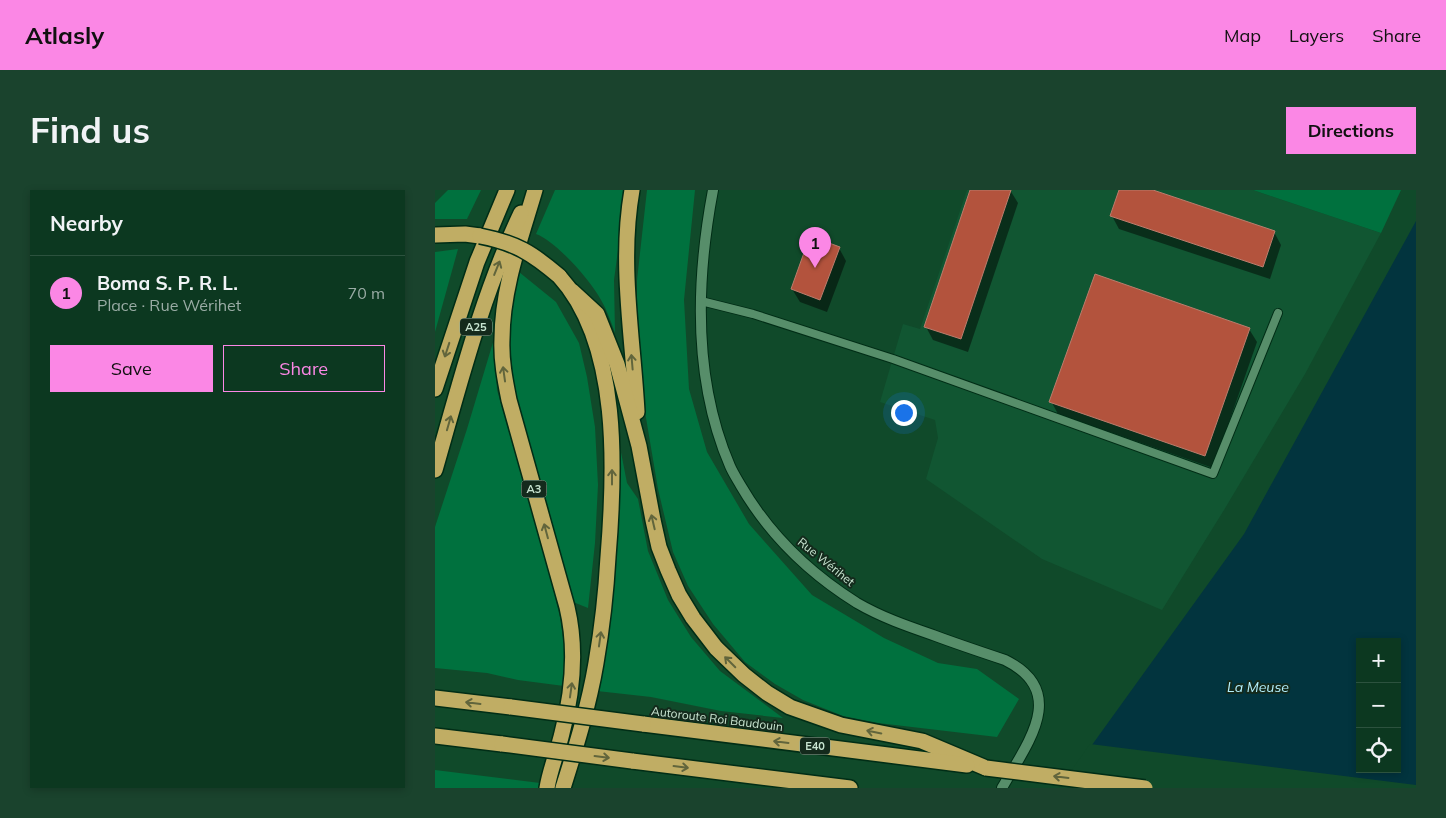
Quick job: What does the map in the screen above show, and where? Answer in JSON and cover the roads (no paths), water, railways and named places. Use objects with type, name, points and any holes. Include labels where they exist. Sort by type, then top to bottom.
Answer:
[{"type":"highway","name":"A25","points":[[435,389],[477,262],[507,190]]},
{"type":"highway","name":"A25","points":[[435,470],[476,330],[496,271],[533,190]]},
{"type":"highway","name":"A3","points":[[533,190],[509,283],[501,341],[504,376],[509,400],[567,607],[572,634],[573,665],[568,708],[547,788]]},
{"type":"highway","points":[[633,190],[627,230],[626,262],[627,303],[639,446]]},
{"type":"highway","points":[[440,234],[480,236],[497,239],[524,249],[559,276],[597,314],[617,364],[639,446],[659,547],[679,595],[693,618],[716,648],[744,675],[791,707],[818,718],[864,730],[922,740],[986,768]]},
{"type":"highway","points":[[563,788],[596,664],[607,576],[612,492],[611,432],[603,373],[587,319],[572,291]]},
{"type":"highway","name":"Autoroute Roi Baudouin","points":[[435,698],[1145,788]]},
{"type":"highway","points":[[435,736],[850,788]]},
{"type":"street","name":"Rue Wérihet","points":[[713,190],[704,258],[701,301],[702,345],[716,428],[730,467],[750,501],[773,532],[801,562],[830,584],[858,603],[891,621],[1005,660],[1017,666],[1028,677],[1038,696],[1038,718],[1034,732],[1002,788]]},
{"type":"lane","points":[[701,301],[753,314],[893,359],[1213,474],[1278,313]]},
{"type":"water","name":"La Meuse","points":[[1416,221],[1416,788],[1061,788],[1244,534]]},
{"type":"place","name":"Boma S. P. R. L.","points":[[815,268]]}]
